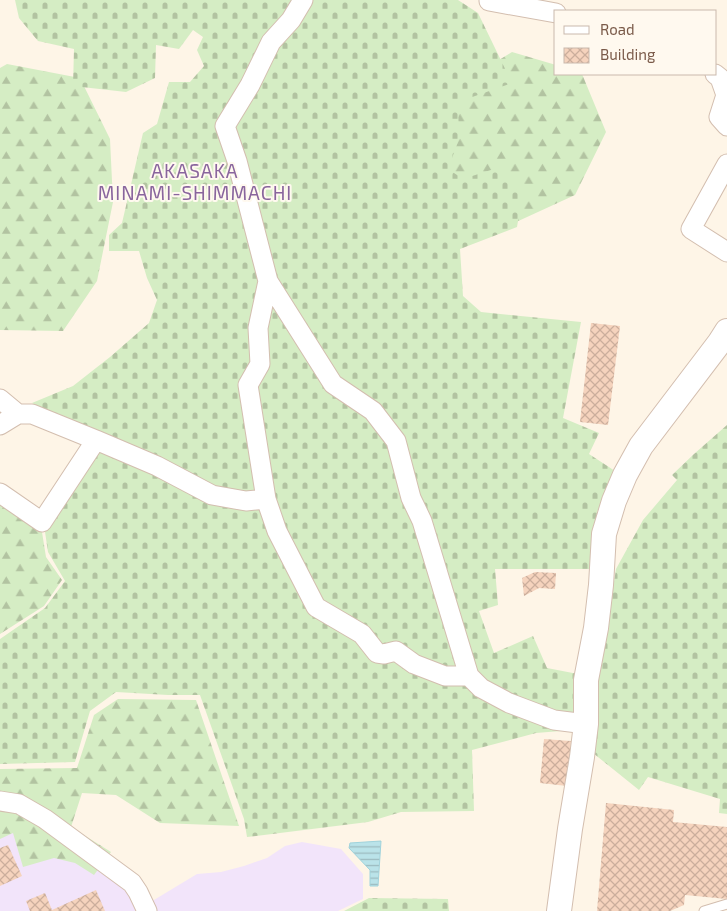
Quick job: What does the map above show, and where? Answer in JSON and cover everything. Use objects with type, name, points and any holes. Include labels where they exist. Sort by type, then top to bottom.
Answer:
[{"type":"street","points":[[303,0],[292,20],[270,42],[250,85],[225,126],[237,161],[268,280],[333,384],[373,411],[396,441],[411,498],[422,521],[469,676],[481,688],[509,703],[554,720],[586,724]]},
{"type":"street","points":[[489,1],[554,13]]},
{"type":"street","points":[[716,75],[720,78],[726,95],[719,117],[727,126]]},
{"type":"street","points":[[727,164],[691,229],[727,252]]},
{"type":"street","points":[[268,280],[258,328],[260,364],[248,384],[266,499],[277,531],[316,607],[362,634],[377,653],[384,654],[396,651],[414,664],[445,676],[469,676]]},
{"type":"street","points":[[559,911],[586,724],[586,680],[602,585],[604,534],[614,501],[625,475],[641,446],[727,331]]},
{"type":"street","points":[[0,399],[18,414]]},
{"type":"street","points":[[0,425],[18,414],[32,414],[157,466],[212,495],[246,501],[266,499]]},
{"type":"street","points":[[0,493],[42,522],[96,440]]},
{"type":"street","points":[[0,801],[19,804],[45,819],[132,883],[147,911]]},
{"type":"lane","points":[[704,911],[727,904]]},
{"type":"shaded area","points":[[0,807],[131,890],[141,911],[0,911]]},
{"type":"shaded area","points":[[302,842],[341,849],[363,874],[363,899],[338,911],[153,911],[149,903],[197,874],[221,872],[244,866],[267,858],[285,846]]},
{"type":"green space","points":[[15,0],[458,0],[478,13],[512,83],[458,102],[459,139],[448,169],[463,179],[500,167],[522,197],[517,227],[460,249],[463,296],[481,312],[581,322],[563,418],[599,433],[589,454],[615,471],[597,512],[591,569],[495,569],[498,605],[479,611],[494,653],[533,636],[547,668],[578,674],[573,730],[536,733],[472,750],[474,811],[401,812],[368,822],[247,837],[244,819],[200,695],[116,692],[90,711],[75,762],[0,764],[0,639],[45,608],[65,581],[48,552],[44,525],[99,438],[32,403],[73,386],[149,323],[157,300],[147,278],[139,251],[109,251],[109,235],[122,223],[143,133],[157,124],[169,82],[190,82],[204,66],[197,50],[203,37],[193,30],[179,49],[156,45],[155,78],[126,92],[73,86],[74,49],[38,41],[19,18]]},
{"type":"green space","points":[[512,52],[554,64],[554,75],[582,75],[606,132],[575,195],[503,228],[444,237],[415,79],[494,63]]},
{"type":"green space","points":[[7,64],[80,78],[110,139],[113,202],[97,281],[63,331],[0,330],[0,68]]},
{"type":"green space","points":[[727,425],[727,814],[719,813],[720,799],[648,777],[639,790],[593,753],[597,688],[616,569],[643,520],[677,480],[672,475]]},
{"type":"green space","points":[[0,498],[41,526],[46,557],[62,580],[44,606],[0,634]]},
{"type":"green space","points":[[118,699],[196,700],[239,826],[160,823],[116,795],[82,793],[71,827],[111,852],[94,875],[75,863],[54,858],[23,867],[13,833],[0,839],[0,769],[77,768],[94,715]]},
{"type":"green space","points":[[369,898],[448,899],[449,911],[344,911]]},
{"type":"water","points":[[381,841],[378,886],[370,886],[370,870],[349,848],[350,843]]},
{"type":"building","points":[[591,323],[620,326],[608,425],[580,422]]},
{"type":"building","points":[[535,572],[556,573],[555,589],[539,588],[524,596],[522,578]]},
{"type":"building","points":[[544,739],[571,741],[567,786],[540,783]]},
{"type":"building","points":[[606,803],[674,810],[673,822],[727,827],[727,899],[685,895],[684,905],[670,911],[597,911]]},
{"type":"building","points":[[8,845],[22,876],[0,886],[0,848]]},
{"type":"building","points":[[96,890],[105,911],[30,911],[26,901],[45,893],[52,910]]},
{"type":"district","name":"AKASAKA MINAMI-SHIMMACHI","points":[[195,181]]}]
